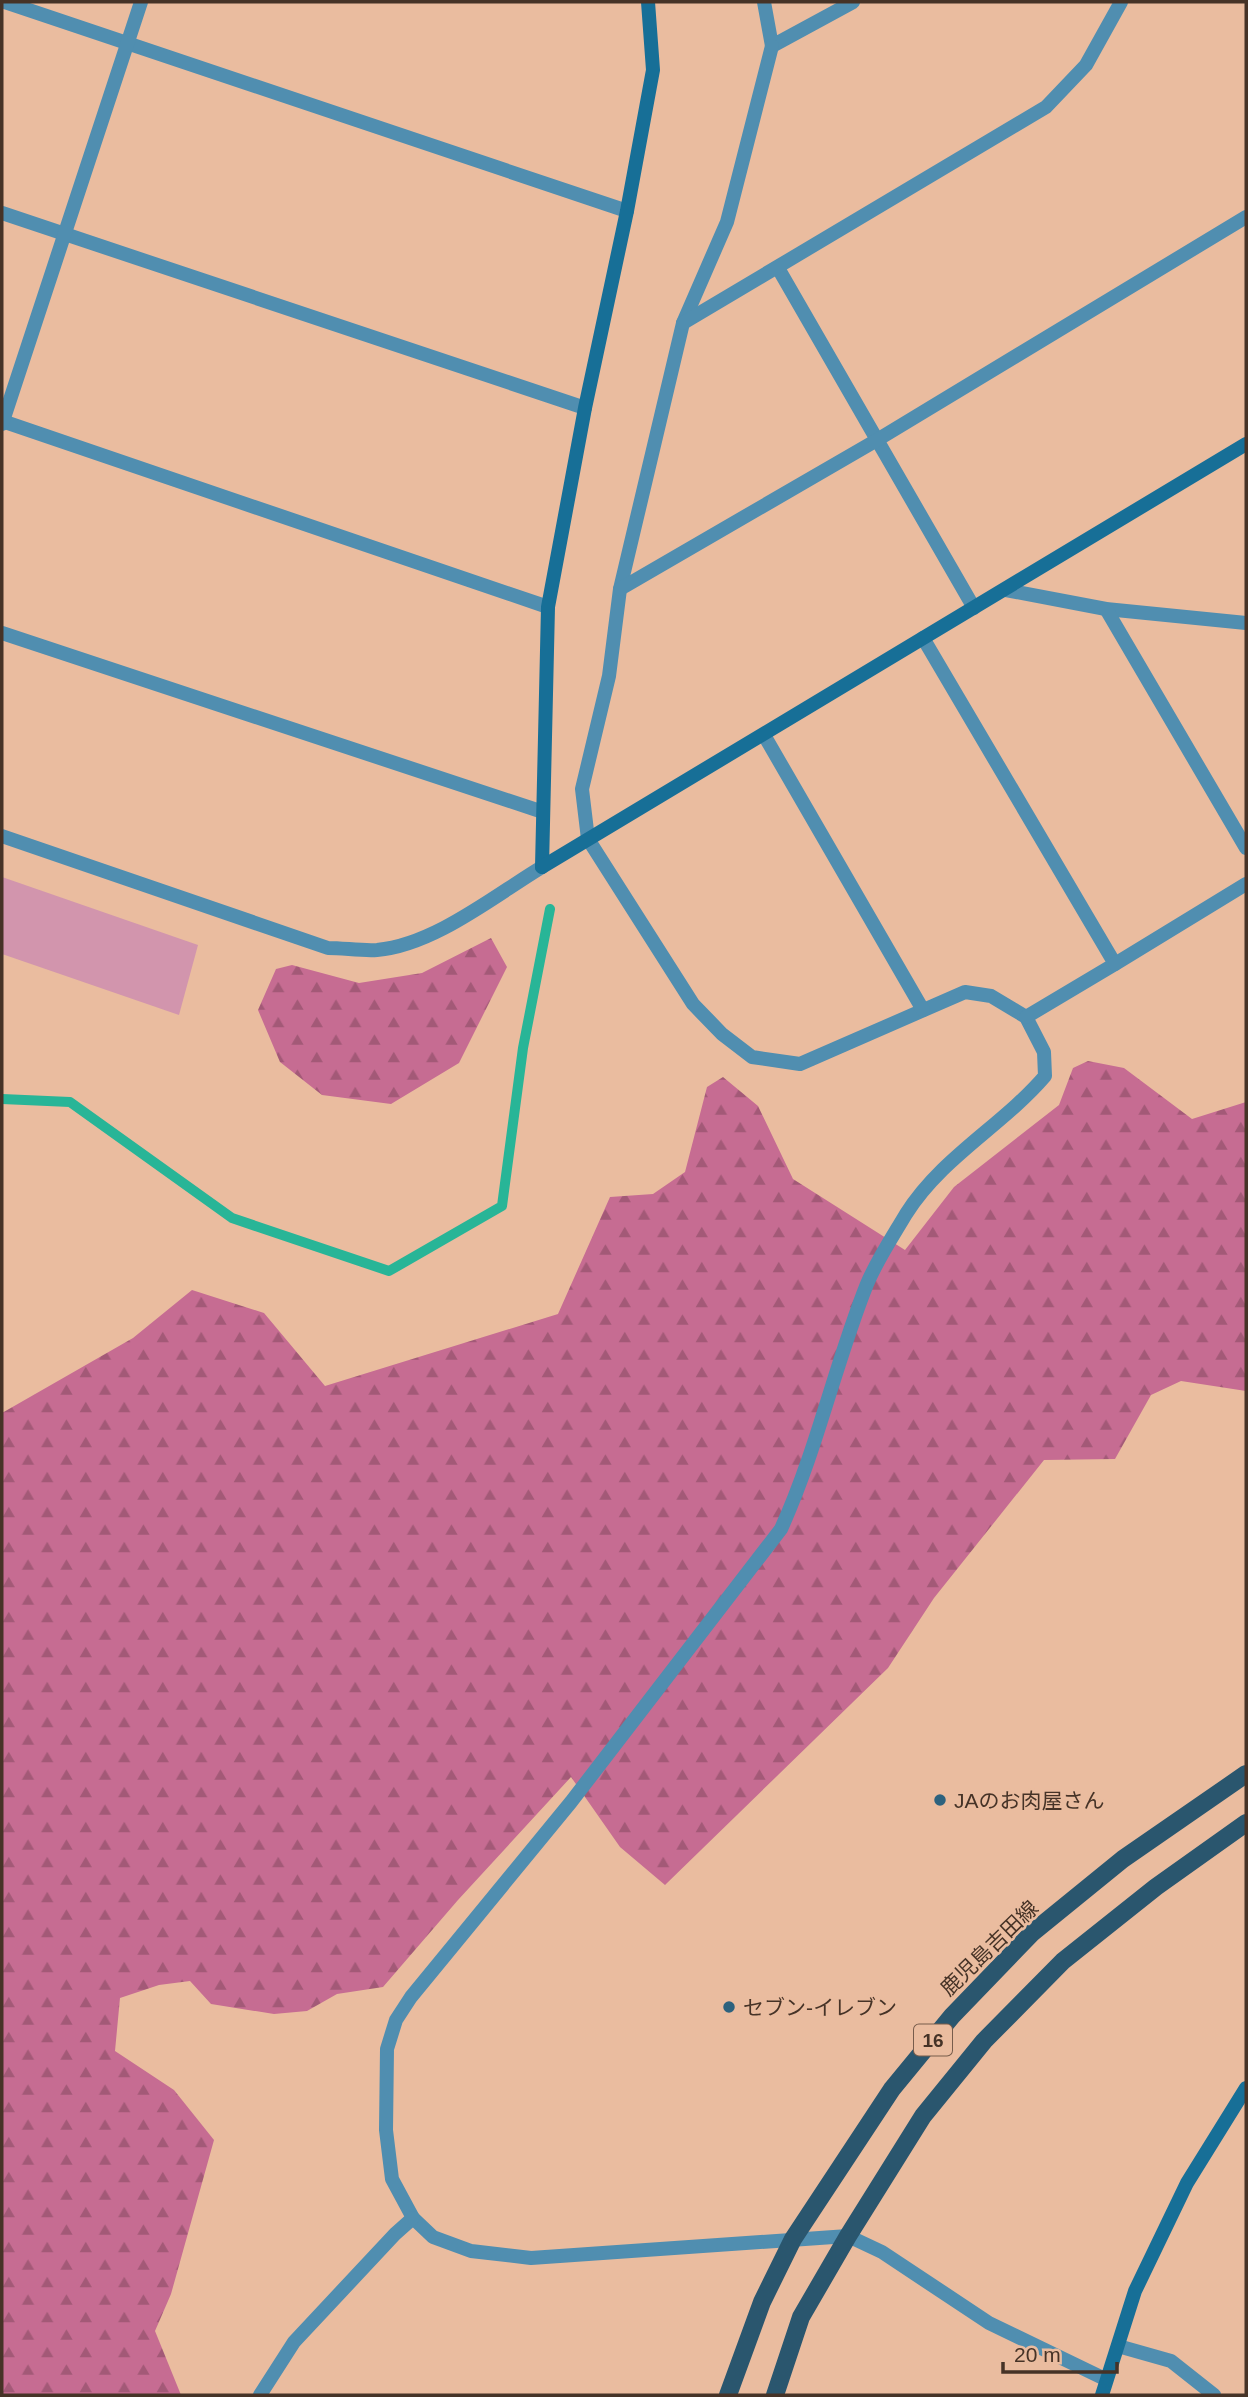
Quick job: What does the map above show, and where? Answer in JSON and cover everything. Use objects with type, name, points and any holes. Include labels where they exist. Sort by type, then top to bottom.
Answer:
[{"type":"main road","name":"鹿児島吉田線","points":[[728,2395],[762,2302],[793,2239],[892,2089],[952,2016],[1032,1933],[1123,1859],[1246,1774]]},
{"type":"main road","name":"16","points":[[775,2395],[801,2317],[848,2236],[923,2116],[984,2041],[1063,1961],[1156,1887],[1246,1823]]},
{"type":"street","points":[[5,2],[627,211]]},
{"type":"street","points":[[141,2],[2,422],[548,607]]},
{"type":"street","points":[[542,867],[548,607],[653,70],[648,2]]},
{"type":"street","points":[[764,2],[772,46],[727,222],[683,323],[620,589],[609,676],[582,789],[588,839],[693,1004],[722,1034],[752,1057],[800,1064],[965,992],[991,996],[1026,1017],[1044,1052],[1045,1076],[1026,1098],[946,1165],[907,1212],[868,1282],[799,1490],[781,1529],[571,1802],[411,1997],[396,2020],[387,2049],[386,2130],[392,2179],[413,2218],[433,2237],[471,2251],[531,2258],[848,2236],[882,2252],[989,2323],[1105,2379]]},
{"type":"street","points":[[772,46],[853,2]]},
{"type":"street","points":[[683,323],[1046,107],[1086,65],[1121,2]]},
{"type":"street","points":[[2,213],[585,408]]},
{"type":"street","points":[[620,589],[877,440],[1246,217]]},
{"type":"street","points":[[778,268],[974,608]]},
{"type":"street","points":[[2,836],[328,948],[378,950],[412,942],[444,927],[1246,444]]},
{"type":"street","points":[[1006,590],[1106,609],[1246,623]]},
{"type":"street","points":[[1106,609],[1246,848]]},
{"type":"street","points":[[2,633],[543,812]]},
{"type":"street","points":[[923,638],[1115,964]]},
{"type":"street","points":[[764,735],[923,1010]]},
{"type":"street","points":[[1026,1017],[1246,884]]},
{"type":"street","points":[[1102,2395],[1135,2291],[1187,2183],[1246,2088]]},
{"type":"street","points":[[260,2395],[295,2342],[413,2218]]},
{"type":"street","points":[[1118,2346],[1171,2361],[1214,2395]]},
{"type":"green space","points":[[491,938],[507,967],[459,1063],[391,1104],[322,1095],[280,1062],[258,1010],[276,969],[292,965],[359,983],[422,973]]},
{"type":"green space","points":[[1088,1061],[1124,1068],[1192,1119],[1246,1102],[1246,1391],[1181,1381],[1151,1395],[1115,1459],[1044,1460],[934,1598],[888,1668],[665,1885],[620,1847],[571,1777],[458,1900],[383,1987],[337,1994],[307,2011],[274,2014],[211,2004],[190,1981],[159,1985],[120,1998],[115,2051],[174,2090],[214,2140],[171,2294],[155,2331],[181,2395],[2,2395],[2,1413],[133,1338],[192,1290],[264,1313],[325,1386],[558,1314],[610,1197],[653,1194],[685,1172],[707,1087],[723,1077],[758,1106],[793,1179],[905,1250],[954,1187],[1059,1105],[1073,1068]]},
{"type":"shaded area","points":[[2,877],[198,945],[179,1015],[2,954]]},
{"type":"waterway","points":[[2,1099],[70,1102],[232,1218],[389,1271],[502,1206],[523,1048],[550,909]]},
{"type":"place","name":"JAのお肉屋さん","points":[[940,1800]]},
{"type":"place","name":"セブン-イレブン","points":[[729,2007]]}]
